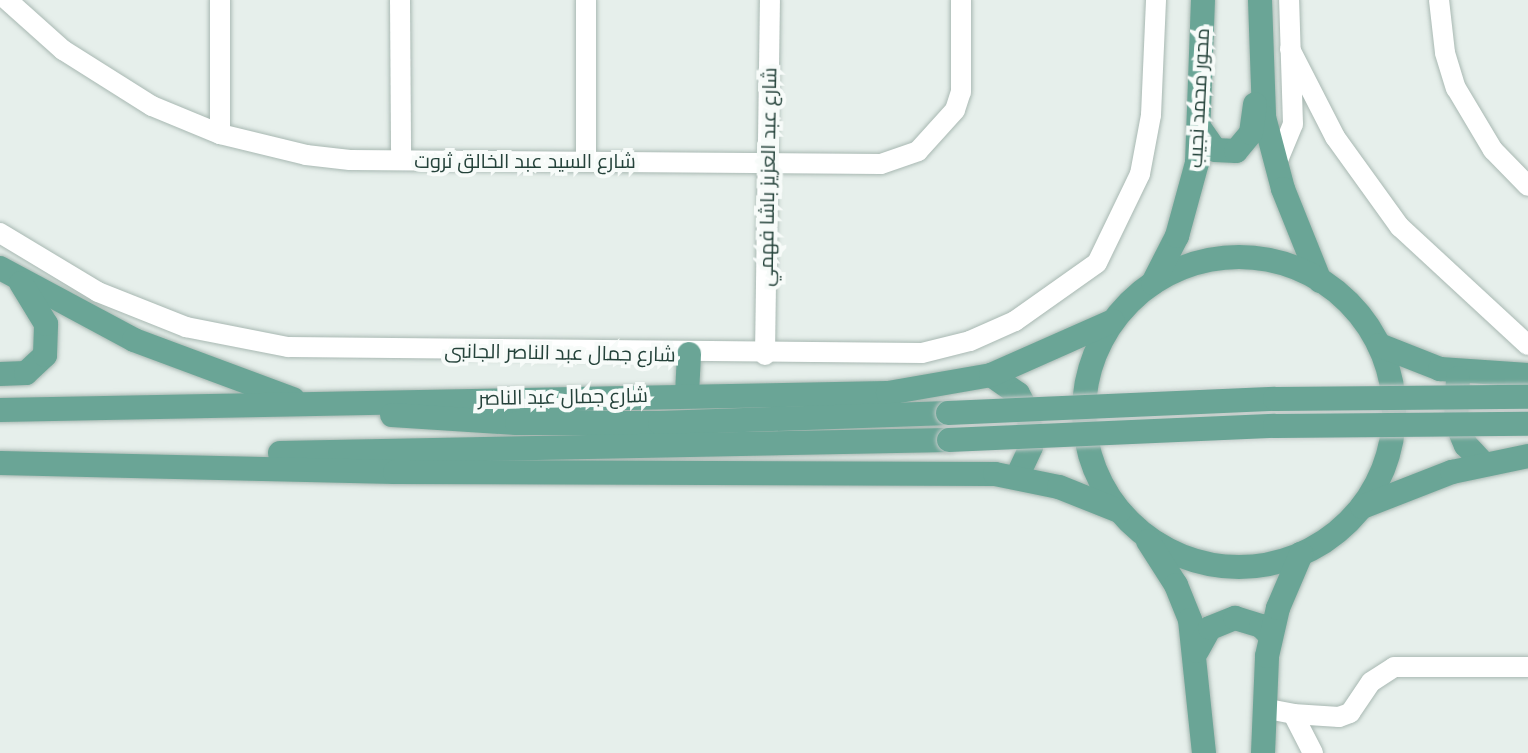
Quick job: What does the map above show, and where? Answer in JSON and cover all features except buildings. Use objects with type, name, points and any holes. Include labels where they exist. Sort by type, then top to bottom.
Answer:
[{"type":"main road","name":"محور محمد نجيب","points":[[1153,283],[1186,212],[1201,130],[1203,0]]},
{"type":"main road","points":[[1260,0],[1262,92],[1276,165],[1320,281]]},
{"type":"main road","points":[[1201,130],[1215,150],[1236,151],[1248,141],[1253,106],[1262,92]]},
{"type":"main road","points":[[1204,753],[1197,651],[1176,585],[1142,533],[1119,511],[1093,467],[1083,417],[1090,367],[1113,321],[1153,283],[1193,265],[1236,258],[1266,260],[1320,281],[1364,320],[1379,345],[1393,392],[1391,442],[1360,509]]},
{"type":"main road","points":[[0,374],[26,373],[41,363],[47,347],[46,324],[10,274]]},
{"type":"main road","points":[[10,274],[134,340],[306,404],[517,423],[948,413],[1259,399],[1528,397]]},
{"type":"main road","name":"شارع جمال عبد الناصر","points":[[0,410],[687,394],[888,393],[991,375],[1113,321]]},
{"type":"main road","points":[[1379,345],[1460,372],[1528,375]]},
{"type":"main road","points":[[687,394],[689,354]]},
{"type":"main road","points":[[1460,372],[1453,397],[1456,422],[1466,445],[1484,464]]},
{"type":"main road","points":[[991,375],[1010,386],[1029,414],[1031,447],[1017,477]]},
{"type":"main road","points":[[142,463],[307,452],[949,440],[1260,426],[1528,424]]},
{"type":"main road","points":[[1142,533],[1183,557],[1230,567],[1301,554],[1333,535],[1360,509],[1420,482],[1484,464],[1528,456]]},
{"type":"main road","points":[[0,463],[142,463],[395,472],[1017,477],[1119,511]]},
{"type":"main road","points":[[1263,753],[1263,708],[1271,636],[1301,554]]},
{"type":"main road","points":[[1197,651],[1210,628],[1235,618],[1261,626],[1271,636]]},
{"type":"street","name":"شارع السيد عبد الخالق ثروت","points":[[7,0],[106,80],[220,134],[306,155],[401,160],[881,164],[901,159],[933,140],[961,92],[961,0]]},
{"type":"street","points":[[220,0],[220,134]]},
{"type":"street","points":[[400,0],[401,160]]},
{"type":"street","points":[[586,0],[586,161]]},
{"type":"street","name":"شارع عبد العزيز باشا فهمي","points":[[765,355],[770,0]]},
{"type":"street","name":"شارع جمال عبد الناصر الجانبى","points":[[0,233],[51,267],[98,292],[186,327],[288,347],[765,355],[922,353],[1004,326],[1069,287],[1097,263],[1140,174],[1151,115],[1156,0]]},
{"type":"street","points":[[1276,165],[1293,124],[1289,0]]},
{"type":"street","points":[[1439,0],[1445,53],[1456,88],[1493,150],[1528,186]]},
{"type":"street","points":[[1290,49],[1335,137],[1400,227],[1528,345]]},
{"type":"street","points":[[1263,708],[1293,714],[1339,717],[1350,713],[1371,682],[1394,667],[1528,667]]},
{"type":"street","points":[[1293,714],[1313,753]]}]
